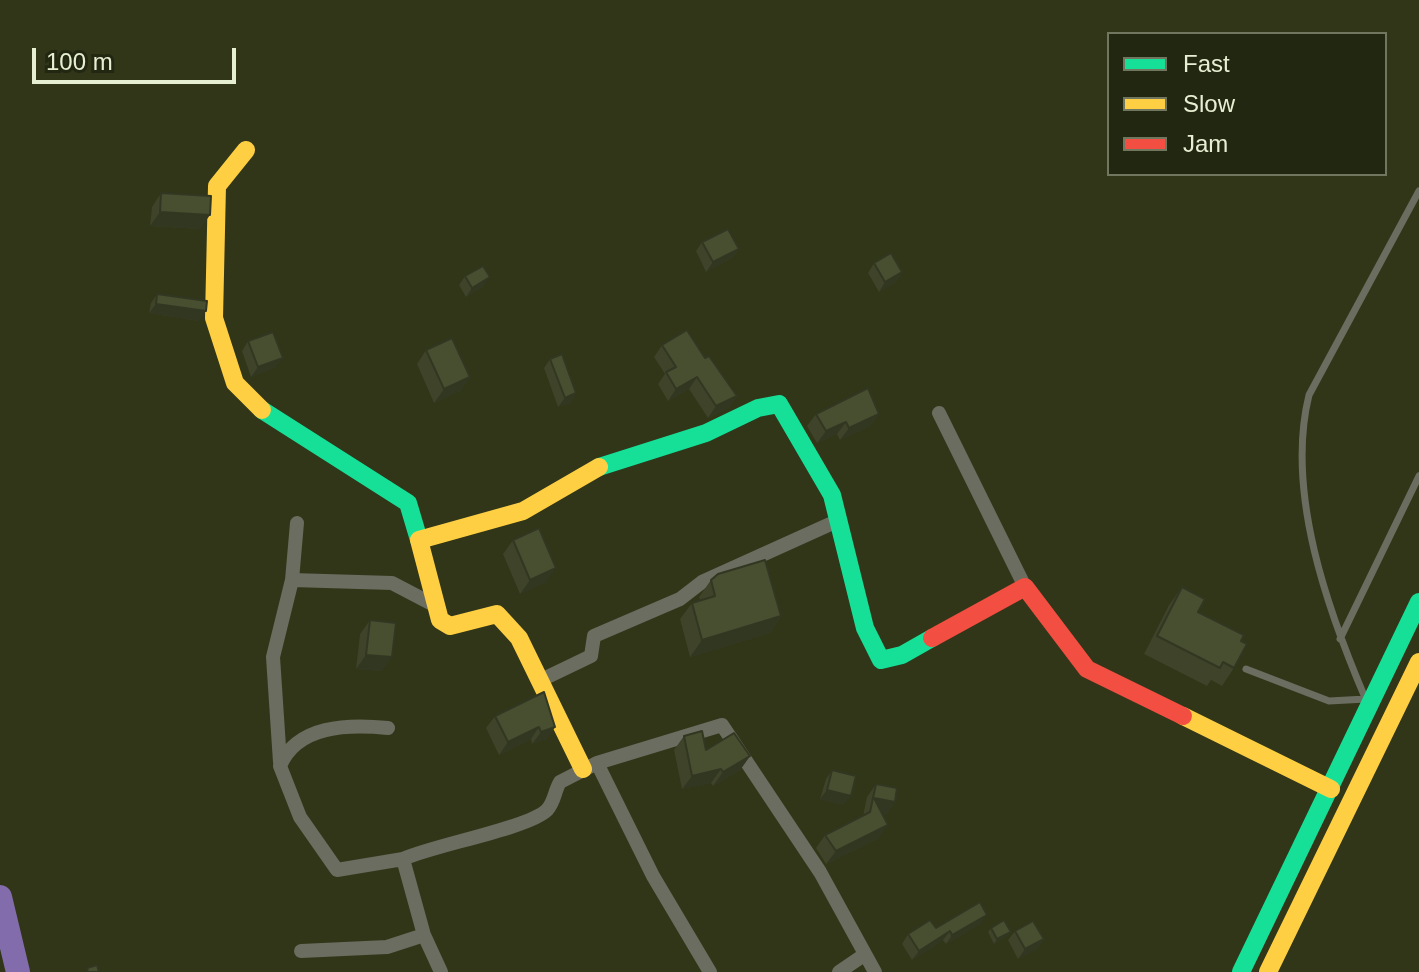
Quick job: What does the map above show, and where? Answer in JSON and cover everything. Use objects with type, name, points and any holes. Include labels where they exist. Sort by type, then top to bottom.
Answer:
[{"type":"street","points":[[246,150],[217,186],[214,318],[235,383],[254,405],[408,503],[440,620],[450,626],[497,614],[519,638],[539,681],[710,972]]},
{"type":"street","points":[[419,540],[523,511],[610,461],[706,433],[758,408],[779,404],[832,495],[865,628],[881,660],[902,655],[937,638],[1025,587]]},
{"type":"street","points":[[939,413],[1025,587],[1087,669],[1331,789]]},
{"type":"street","points":[[539,681],[591,656],[594,636],[680,599],[702,582],[837,521]]},
{"type":"street","points":[[297,523],[292,580],[273,657],[280,766],[300,817],[337,870],[403,859],[430,847],[536,819],[555,798],[560,782],[590,766],[722,725],[820,872],[875,972]]},
{"type":"street","points":[[292,580],[392,583],[436,606]]},
{"type":"street","points":[[1241,972],[1419,602]]},
{"type":"street","points":[[1268,972],[1419,662]]},
{"type":"street","points":[[280,766],[290,746],[301,738],[355,727],[388,728]]},
{"type":"street","points":[[403,859],[424,935],[441,972]]},
{"type":"street","points":[[301,951],[387,947],[424,935]]},
{"type":"street","points":[[839,972],[864,955]]},
{"type":"lane","points":[[1246,669],[1329,701],[1368,704],[1340,639],[1310,527],[1301,463],[1301,426],[1309,395],[1419,191]]},
{"type":"lane","points":[[1340,639],[1419,476]]},
{"type":"building","points":[[161,193],[211,196],[210,215],[160,212]]},
{"type":"building","points":[[728,229],[739,249],[713,262],[702,242]]},
{"type":"building","points":[[891,253],[902,272],[885,282],[874,263]]},
{"type":"building","points":[[483,266],[490,277],[472,288],[465,276]]},
{"type":"building","points":[[157,294],[207,301],[206,311],[156,304]]},
{"type":"building","points":[[687,330],[705,358],[709,356],[737,396],[716,406],[697,377],[676,389],[666,372],[676,367],[662,345]]},
{"type":"building","points":[[273,332],[283,358],[258,367],[248,341]]},
{"type":"building","points":[[452,338],[470,377],[444,389],[426,350]]},
{"type":"building","points":[[562,354],[576,393],[565,398],[550,359]]},
{"type":"building","points":[[868,388],[879,414],[849,428],[846,422],[826,431],[816,414]]},
{"type":"building","points":[[539,528],[556,568],[530,580],[513,540]]},
{"type":"building","points":[[765,560],[781,616],[702,640],[692,603],[715,596],[711,580],[718,574]]},
{"type":"building","points":[[1182,587],[1205,599],[1198,612],[1244,635],[1241,641],[1247,644],[1234,668],[1223,662],[1220,668],[1157,636]]},
{"type":"building","points":[[370,620],[396,623],[392,657],[366,655]]},
{"type":"building","points":[[544,692],[555,727],[541,732],[539,727],[508,742],[495,716]]},
{"type":"building","points":[[702,731],[706,750],[734,733],[750,756],[723,772],[721,769],[692,776],[684,736]]},
{"type":"building","points":[[832,770],[856,776],[851,796],[827,790]]},
{"type":"building","points":[[876,784],[897,788],[895,802],[874,798],[888,825],[836,851],[825,835],[870,812]]},
{"type":"building","points":[[980,902],[987,915],[952,935],[950,931],[919,951],[908,934],[930,920],[936,928]]},
{"type":"building","points":[[1004,920],[1011,932],[997,939],[991,928]]},
{"type":"building","points":[[1033,921],[1044,939],[1025,949],[1015,931]]},
{"type":"building","points":[[97,965],[99,972],[88,972],[87,968]]},
{"type":"waterway","points":[[0,897],[18,972]]},
{"type":"traffic: fast","points":[[599,467],[706,433],[758,408],[779,404],[832,495],[865,628],[881,660],[902,655],[932,638]]},
{"type":"traffic: fast","points":[[262,410],[408,503],[419,540]]},
{"type":"traffic: fast","points":[[1241,972],[1419,602]]},
{"type":"traffic: slow","points":[[246,150],[217,186],[214,318],[235,383],[262,410]]},
{"type":"traffic: slow","points":[[583,769],[519,638],[497,614],[450,626],[440,620],[419,540],[523,511],[599,467]]},
{"type":"traffic: slow","points":[[1268,972],[1419,662]]},
{"type":"traffic: slow","points":[[1183,716],[1331,789]]},
{"type":"traffic: jam","points":[[932,638],[1025,587],[1087,669],[1183,716]]}]
